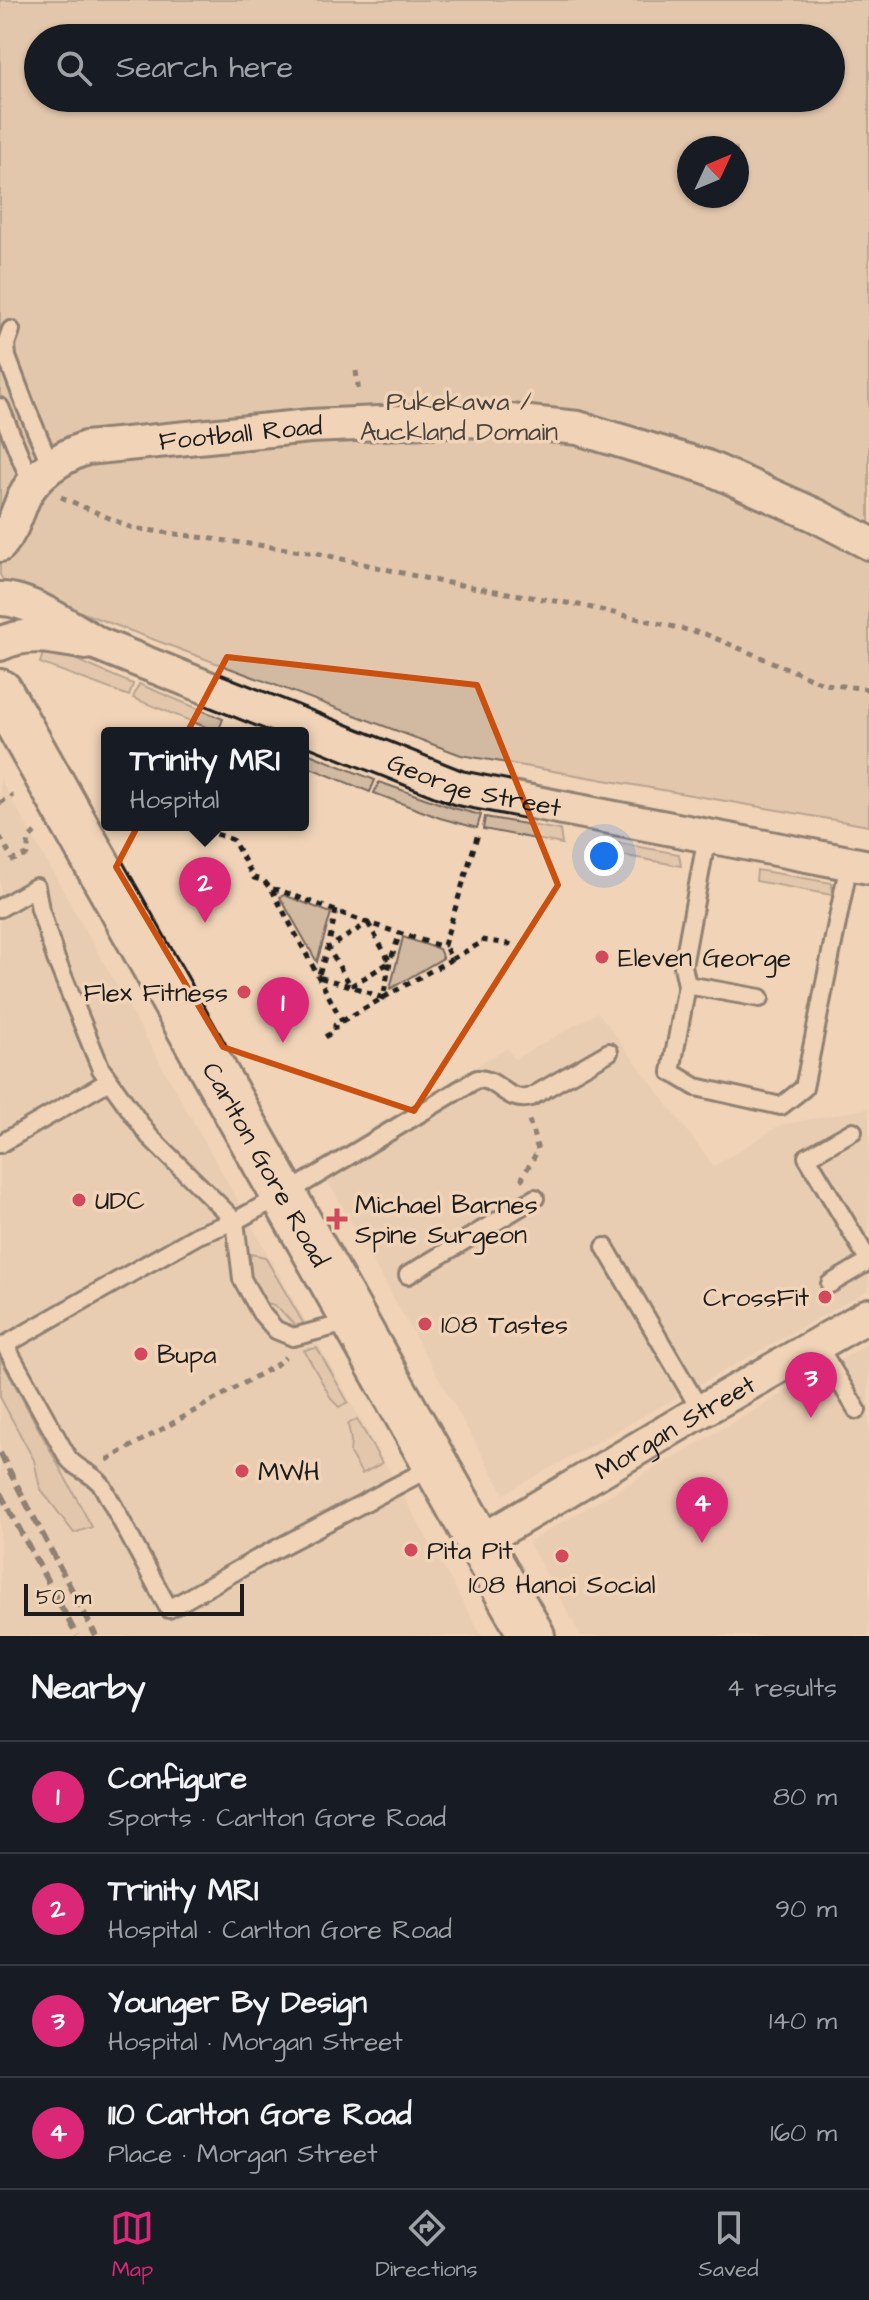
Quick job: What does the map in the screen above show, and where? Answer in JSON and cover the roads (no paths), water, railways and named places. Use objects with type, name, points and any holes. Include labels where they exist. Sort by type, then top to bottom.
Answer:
[{"type":"main road","name":"Carlton Gore Road","points":[[1,694],[532,1636]]},
{"type":"street","name":"Football Road","points":[[41,475],[72,453],[126,443],[310,426],[500,420],[578,428],[707,467],[815,515],[869,543]]},
{"type":"street","points":[[0,545],[41,475]]},
{"type":"street","name":"George Street","points":[[0,599],[11,599],[55,617],[98,644],[306,727]]},
{"type":"street","name":"George Street","points":[[0,644],[21,636],[46,636],[98,644]]},
{"type":"street","name":"George Street","points":[[309,728],[459,788],[859,865]]},
{"type":"street","name":"Morgan Street","points":[[480,1542],[869,1315]]},
{"type":"lane","points":[[11,330],[6,344],[7,357],[26,407],[41,475]]},
{"type":"lane","points":[[0,407],[41,475]]},
{"type":"lane","points":[[707,836],[683,966],[687,985],[671,1072],[696,1087],[781,1106],[804,1088],[859,865]]},
{"type":"lane","points":[[0,908],[36,887],[47,932],[67,989],[101,1069],[149,1136],[235,1221],[238,1262],[247,1291],[261,1313],[276,1330],[286,1335],[300,1336],[353,1321]]},
{"type":"lane","points":[[687,985],[760,998]]},
{"type":"lane","points":[[435,1465],[169,1609],[103,1487],[68,1458],[5,1345],[198,1235],[235,1221],[282,1195],[477,1079],[490,1081],[510,1097],[523,1099],[609,1052]]},
{"type":"lane","points":[[0,1144],[109,1081]]},
{"type":"lane","points":[[830,1284],[869,1261],[807,1157],[853,1131]]},
{"type":"lane","points":[[408,1275],[535,1198]]},
{"type":"lane","points":[[605,1247],[701,1411]]},
{"type":"lane","points":[[817,1344],[857,1410]]},
{"type":"railway","points":[[0,1453],[96,1636]]},
{"type":"railway","points":[[0,1493],[77,1636]]},
{"type":"place","name":"Trinity MRI","points":[[205,923]]},
{"type":"place","name":"Eleven George","points":[[602,957]]},
{"type":"place","name":"Flex Fitness","points":[[244,992]]},
{"type":"place","name":"Configure","points":[[283,1043]]},
{"type":"place","name":"UDC","points":[[79,1200]]},
{"type":"place","name":"Michael Barnes Spine Surgeon","points":[[337,1219]]},
{"type":"place","name":"CrossFit","points":[[825,1297]]},
{"type":"place","name":"108 Tastes","points":[[425,1324]]},
{"type":"place","name":"Bupa","points":[[141,1354]]},
{"type":"place","name":"Younger By Design","points":[[811,1418]]},
{"type":"place","name":"MWH","points":[[242,1471]]},
{"type":"place","name":"110 Carlton Gore Road","points":[[702,1543]]},
{"type":"place","name":"Pita Pit","points":[[411,1550]]},
{"type":"place","name":"108 Hanoi Social","points":[[562,1556]]},
{"type":"park label","name":"Pukekawa / Auckland Domain","points":[[459,416]]}]
